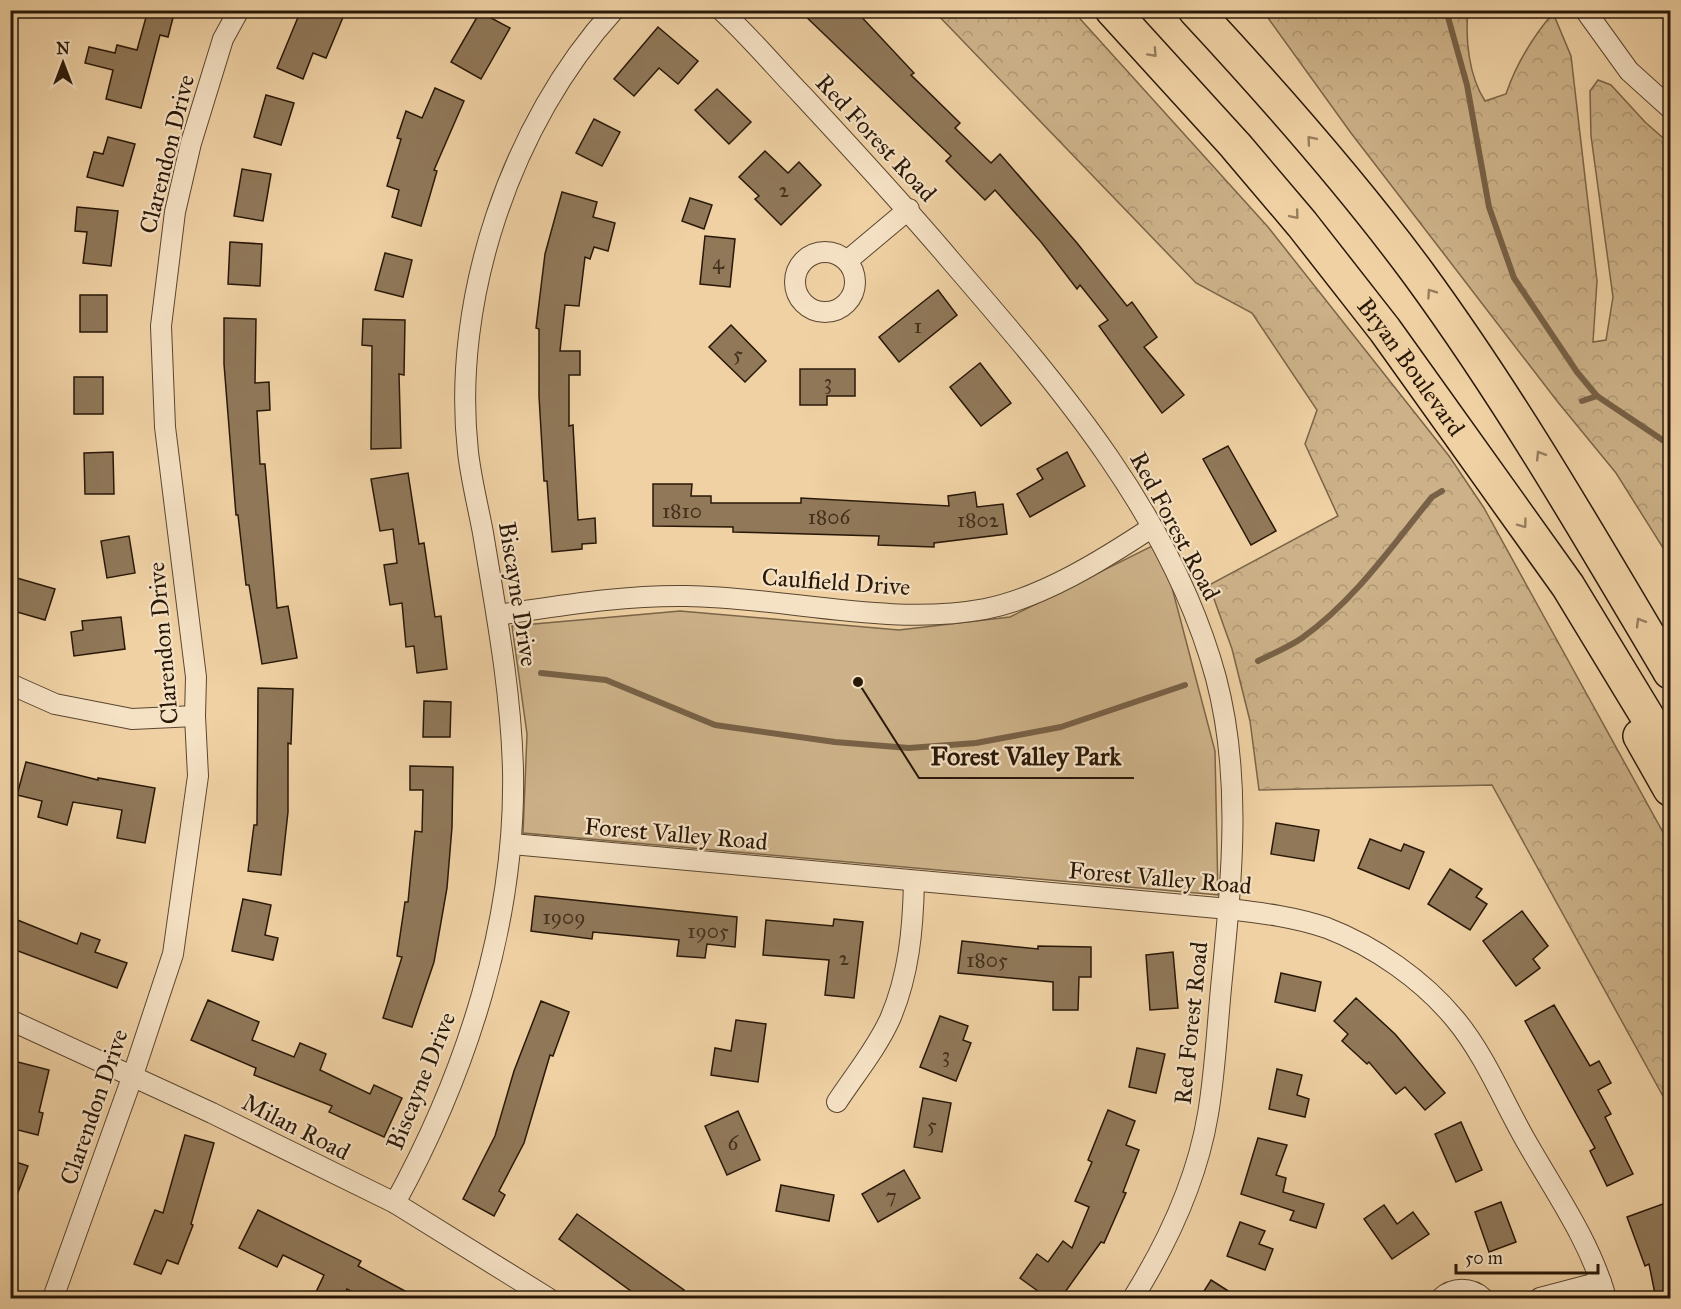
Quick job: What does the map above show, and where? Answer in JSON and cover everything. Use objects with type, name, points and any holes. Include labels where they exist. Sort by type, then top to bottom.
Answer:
[{"type":"highway","name":"Bryan Boulevard","points":[[1112,10],[1186,89],[1302,224],[1385,330],[1568,586],[1671,754]]},
{"type":"highway","points":[[1195,10],[1276,98],[1418,273],[1531,441],[1671,672]]},
{"type":"highway","points":[[1568,586],[1589,647],[1671,789]]},
{"type":"street","name":"Clarendon Drive","points":[[53,1299],[133,1076],[173,954],[198,776],[196,677],[165,427],[161,326],[175,212],[191,143],[223,39],[240,10]]},
{"type":"street","name":"Biscayne Drive","points":[[395,1203],[419,1159],[459,1067],[481,997],[503,900],[512,844],[513,771],[510,697],[468,452],[465,380],[472,307],[512,170],[544,104],[592,35],[614,10]]},
{"type":"street","name":"Red Forest Road","points":[[721,10],[909,209],[1097,437],[1152,528],[1185,587],[1193,608],[1216,680],[1224,719],[1233,813],[1229,909],[1208,1115],[1192,1175],[1171,1232],[1133,1299]]},
{"type":"street","points":[[1585,10],[1629,71],[1671,108]]},
{"type":"street","points":[[848,261],[909,209]]},
{"type":"street","name":"Caulfield Drive","points":[[497,615],[619,597],[688,596],[901,614],[942,614],[986,609],[1036,593],[1118,550],[1152,528]]},
{"type":"street","points":[[10,684],[55,704],[132,719],[195,716]]},
{"type":"street","name":"Forest Valley Road","points":[[512,844],[1229,909],[1279,915],[1327,928],[1371,950],[1415,980],[1456,1020],[1490,1073],[1526,1141],[1574,1221],[1604,1290]]},
{"type":"street","points":[[837,1102],[889,1021],[896,1003],[907,966],[913,925],[914,882]]},
{"type":"street","name":"Milan Road","points":[[10,1020],[133,1076],[395,1203],[548,1299]]},
{"type":"street","points":[[1441,1299],[1456,1290],[1467,1290],[1483,1299]]},
{"type":"street","points":[[1540,1299],[1604,1290]]},
{"type":"green space","points":[[934,11],[1073,11],[1268,227],[1449,456],[1484,508],[1670,845],[1670,1109],[1492,785],[1259,790],[1250,721],[1232,649],[1209,585],[1338,516],[1305,444],[1317,410],[1252,313],[1196,283]]},
{"type":"green space","points":[[1263,11],[1468,11],[1469,57],[1475,80],[1485,101],[1506,94],[1525,52],[1553,13],[1571,56],[1597,281],[1593,342],[1606,340],[1613,297],[1591,136],[1590,91],[1598,80],[1611,85],[1645,122],[1670,144],[1670,559],[1616,473],[1557,401],[1351,133]]},
{"type":"green space","points":[[1160,542],[1215,751],[1218,895],[523,833],[527,734],[512,626],[680,611],[899,630],[1010,617]]},
{"type":"building","points":[[148,10],[175,10],[168,37],[160,35],[141,108],[106,99],[113,70],[85,63],[89,47],[115,53],[117,45],[137,50]]},
{"type":"building","points":[[301,10],[346,10],[326,58],[313,53],[303,79],[277,68]]},
{"type":"building","points":[[799,10],[855,10],[914,73],[911,75],[960,123],[955,128],[991,163],[1000,154],[1077,243],[1127,306],[1132,302],[1157,337],[1144,347],[1184,395],[1162,413],[1099,326],[1108,320],[1080,285],[1077,289],[1041,242],[995,190],[985,200],[946,161],[951,156]]},
{"type":"building","points":[[480,12],[510,28],[481,79],[451,62]]},
{"type":"building","points":[[658,27],[698,61],[678,84],[659,68],[634,96],[614,79]]},
{"type":"building","points":[[435,88],[464,101],[434,170],[437,171],[421,226],[392,217],[399,190],[387,186],[401,139],[397,138],[406,111],[422,118]]},
{"type":"building","points":[[717,89],[751,122],[729,144],[695,110]]},
{"type":"building","points":[[266,95],[294,103],[281,145],[254,137]]},
{"type":"building","points":[[594,119],[620,132],[602,166],[576,153]]},
{"type":"building","points":[[108,137],[135,144],[123,186],[87,177],[94,152],[103,154]]},
{"type":"building","points":[[765,151],[788,173],[799,162],[821,185],[781,225],[755,199],[759,196],[739,177]]},
{"type":"building","points":[[242,169],[271,174],[263,221],[234,216]]},
{"type":"building","points":[[562,192],[597,202],[593,217],[615,223],[608,251],[594,247],[590,259],[585,257],[579,306],[565,305],[560,351],[580,351],[580,375],[569,375],[569,426],[573,425],[578,520],[595,518],[596,543],[582,544],[582,549],[552,552],[547,481],[544,481],[539,396],[539,329],[536,328],[545,254]]},
{"type":"building","points":[[690,198],[712,205],[704,229],[682,221]]},
{"type":"building","points":[[77,207],[118,211],[111,266],[83,263],[87,232],[75,231]]},
{"type":"building","points":[[705,236],[735,239],[730,287],[700,284]]},
{"type":"building","points":[[230,242],[262,244],[260,286],[228,284]]},
{"type":"building","points":[[385,253],[412,260],[403,297],[375,290]]},
{"type":"building","points":[[938,290],[957,315],[899,362],[879,337]]},
{"type":"building","points":[[80,295],[107,295],[107,332],[80,332]]},
{"type":"building","points":[[224,318],[256,319],[255,383],[269,382],[270,410],[257,411],[260,464],[265,464],[277,608],[288,606],[297,658],[262,664],[249,585],[246,585],[238,515],[236,515],[224,364]]},
{"type":"building","points":[[363,319],[405,320],[404,375],[399,374],[401,448],[371,449],[372,346],[362,345]]},
{"type":"building","points":[[731,325],[766,361],[745,382],[709,347]]},
{"type":"building","points":[[980,363],[1011,403],[981,426],[950,387]]},
{"type":"building","points":[[800,369],[855,369],[855,396],[827,396],[827,405],[800,405]]},
{"type":"building","points":[[74,377],[103,377],[103,414],[74,414]]},
{"type":"building","points":[[1228,446],[1276,531],[1251,545],[1203,459]]},
{"type":"building","points":[[113,452],[114,494],[85,494],[84,453]]},
{"type":"building","points":[[1067,452],[1085,486],[1030,517],[1017,494],[1043,479],[1037,469]]},
{"type":"building","points":[[408,473],[419,544],[424,543],[435,617],[441,616],[447,669],[417,673],[414,646],[406,647],[402,603],[390,605],[384,565],[397,563],[393,529],[380,531],[371,479]]},
{"type":"building","points":[[653,484],[692,484],[691,496],[711,496],[711,503],[801,503],[801,498],[949,506],[948,496],[975,492],[977,507],[1003,504],[1007,534],[934,543],[934,547],[878,545],[879,536],[733,532],[733,527],[653,526]]},
{"type":"building","points":[[129,536],[135,573],[107,578],[101,541]]},
{"type":"building","points":[[10,576],[55,589],[45,620],[10,610]]},
{"type":"building","points":[[121,617],[125,649],[74,656],[71,632],[83,630],[82,621]]},
{"type":"building","points":[[258,688],[293,689],[291,744],[288,743],[288,812],[281,875],[248,871],[254,825],[257,825]]},
{"type":"building","points":[[424,701],[451,702],[450,737],[423,737]]},
{"type":"building","points":[[26,762],[98,780],[98,778],[155,788],[145,843],[117,838],[122,810],[73,802],[67,825],[38,817],[42,801],[17,795]]},
{"type":"building","points":[[410,766],[453,767],[452,827],[447,888],[434,962],[412,1027],[383,1018],[402,957],[397,956],[405,902],[408,902],[415,831],[422,832],[423,790],[410,790]]},
{"type":"building","points":[[1276,823],[1319,830],[1314,861],[1271,854]]},
{"type":"building","points":[[1370,839],[1401,851],[1404,844],[1424,852],[1409,889],[1358,868]]},
{"type":"building","points":[[1450,869],[1482,889],[1476,897],[1487,904],[1470,930],[1428,904]]},
{"type":"building","points":[[535,896],[737,917],[735,947],[707,944],[705,958],[677,956],[679,940],[593,932],[592,939],[531,931]]},
{"type":"building","points":[[243,899],[271,905],[265,935],[278,938],[273,960],[232,951]]},
{"type":"building","points":[[1522,911],[1548,946],[1533,959],[1540,968],[1516,986],[1483,941]]},
{"type":"building","points":[[10,917],[77,944],[81,933],[100,940],[95,952],[127,963],[117,988],[10,948]]},
{"type":"building","points":[[834,919],[863,922],[854,998],[825,995],[829,960],[763,955],[766,920],[833,926]]},
{"type":"building","points":[[962,941],[1038,949],[1038,946],[1091,947],[1091,977],[1079,977],[1078,1010],[1053,1010],[1053,982],[958,973]]},
{"type":"building","points":[[1173,952],[1178,1008],[1150,1010],[1146,955]]},
{"type":"building","points":[[1281,973],[1321,982],[1315,1011],[1275,1002]]},
{"type":"building","points":[[1356,998],[1395,1034],[1445,1093],[1425,1110],[1405,1087],[1396,1094],[1369,1062],[1367,1064],[1342,1041],[1348,1034],[1334,1021]]},
{"type":"building","points":[[208,1000],[259,1022],[252,1040],[294,1057],[300,1043],[326,1054],[320,1070],[370,1094],[374,1085],[402,1098],[384,1137],[329,1112],[332,1106],[254,1075],[256,1068],[191,1040]]},
{"type":"building","points":[[541,1001],[569,1012],[553,1056],[550,1055],[524,1143],[499,1191],[505,1195],[494,1216],[463,1199],[495,1136],[514,1071]]},
{"type":"building","points":[[1554,1005],[1590,1066],[1599,1061],[1611,1083],[1598,1090],[1611,1114],[1605,1117],[1633,1174],[1607,1186],[1590,1151],[1595,1148],[1525,1021]]},
{"type":"building","points":[[940,1016],[968,1026],[963,1040],[971,1043],[956,1081],[920,1067]]},
{"type":"building","points":[[736,1020],[766,1024],[758,1082],[711,1075],[715,1048],[731,1051]]},
{"type":"building","points":[[1137,1048],[1165,1054],[1156,1093],[1129,1087]]},
{"type":"building","points":[[10,1060],[49,1070],[39,1112],[43,1113],[38,1135],[10,1128]]},
{"type":"building","points":[[1277,1069],[1302,1075],[1297,1095],[1309,1099],[1305,1117],[1269,1109]]},
{"type":"building","points":[[923,1098],[951,1103],[942,1152],[914,1147]]},
{"type":"building","points":[[1108,1110],[1135,1121],[1126,1145],[1139,1150],[1123,1192],[1126,1193],[1104,1243],[1101,1242],[1060,1299],[1049,1299],[1020,1278],[1037,1254],[1048,1262],[1063,1241],[1072,1248],[1089,1207],[1075,1201],[1092,1162],[1088,1160]]},
{"type":"building","points":[[738,1111],[760,1160],[727,1175],[705,1126]]},
{"type":"building","points":[[1461,1122],[1482,1170],[1456,1182],[1435,1134]]},
{"type":"building","points":[[185,1135],[214,1143],[191,1224],[193,1225],[178,1264],[167,1260],[161,1274],[134,1264],[155,1210],[163,1213]]},
{"type":"building","points":[[1258,1138],[1287,1145],[1276,1175],[1286,1178],[1283,1192],[1324,1204],[1316,1228],[1290,1220],[1294,1211],[1241,1194]]},
{"type":"building","points":[[10,1160],[28,1166],[12,1208],[10,1207]]},
{"type":"building","points":[[904,1170],[920,1198],[878,1222],[862,1194]]},
{"type":"building","points":[[781,1185],[834,1195],[829,1221],[776,1211]]},
{"type":"building","points":[[1671,1201],[1671,1299],[1656,1299],[1649,1264],[1645,1266],[1627,1217]]},
{"type":"building","points":[[1501,1202],[1516,1242],[1489,1252],[1475,1212]]},
{"type":"building","points":[[1384,1205],[1397,1224],[1413,1212],[1429,1234],[1392,1259],[1364,1219]]},
{"type":"building","points":[[258,1210],[361,1261],[358,1266],[420,1299],[366,1299],[347,1289],[342,1299],[329,1299],[316,1292],[324,1275],[283,1255],[277,1267],[239,1248]]},
{"type":"building","points":[[577,1214],[684,1290],[677,1299],[642,1299],[559,1239]]},
{"type":"building","points":[[1240,1222],[1265,1231],[1259,1244],[1273,1249],[1265,1270],[1227,1256]]},
{"type":"building","points":[[1211,1280],[1241,1299],[1199,1299]]},
{"type":"waterway","points":[[1446,10],[1467,85],[1489,207],[1514,278],[1577,372],[1597,396],[1670,445]]},
{"type":"waterway","points":[[1582,401],[1597,396]]},
{"type":"waterway","points":[[1258,661],[1302,638],[1339,607],[1372,572],[1432,497],[1442,491]]},
{"type":"waterway","points":[[541,673],[606,680],[715,725],[835,742],[909,748],[976,743],[1061,727],[1185,685]]},
{"type":"place","name":"Forest Valley Park","points":[[858,682]]}]
